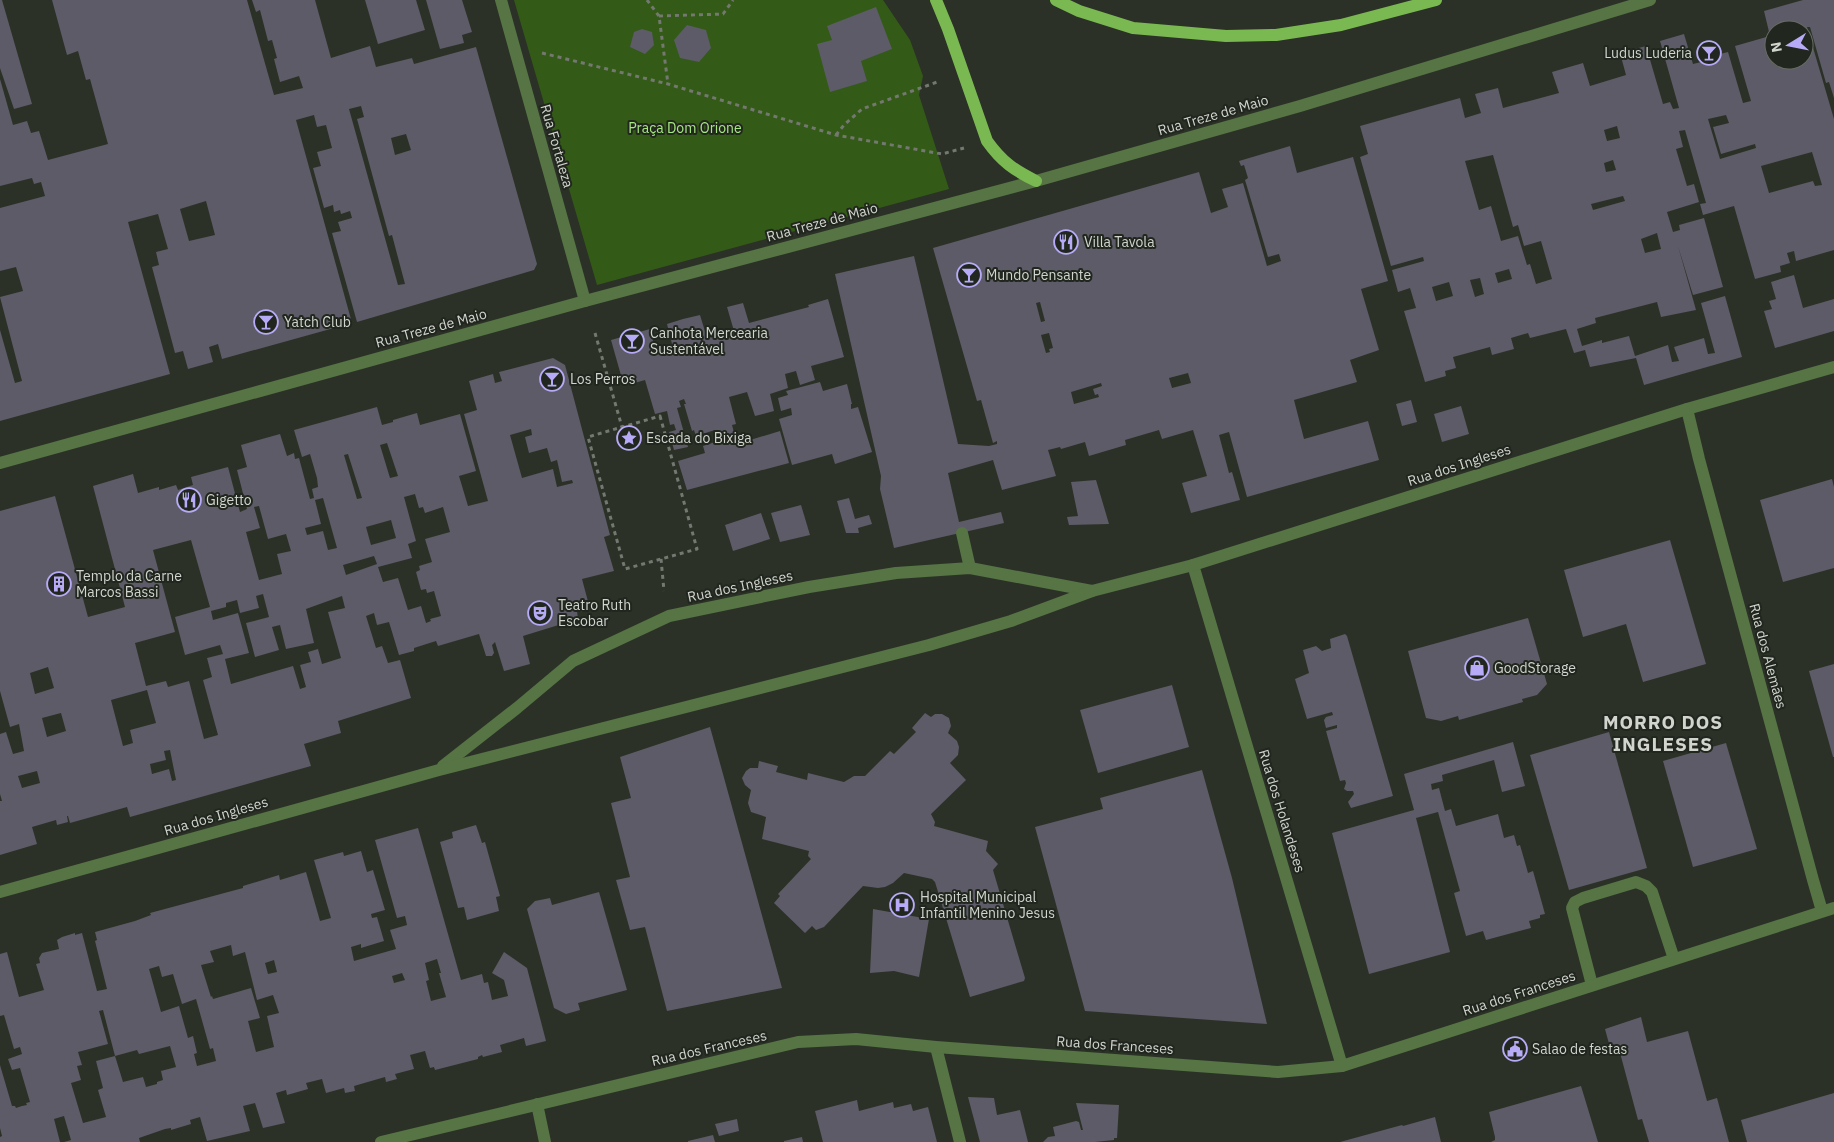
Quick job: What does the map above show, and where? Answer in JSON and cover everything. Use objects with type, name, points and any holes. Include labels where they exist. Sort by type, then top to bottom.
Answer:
[{"type":"main road","points":[[936,0],[964,72],[976,113],[988,141],[996,154],[1012,169],[1036,181]]},
{"type":"main road","points":[[1056,0],[1079,11],[1133,28],[1226,36],[1276,34],[1341,25],[1436,0]]},
{"type":"street","name":"Rua Fortaleza","points":[[501,0],[585,300]]},
{"type":"street","name":"Rua Treze de Maio","points":[[0,463],[585,300],[1036,181],[1300,106],[1650,0]]},
{"type":"street","name":"Rua dos Ingleses","points":[[0,892],[440,770],[928,645],[1011,621],[1092,591],[1193,565],[1687,409],[1834,367]]},
{"type":"street","name":"Rua dos Alemães","points":[[1687,409],[1704,478],[1828,909]]},
{"type":"street","points":[[962,533],[970,568]]},
{"type":"street","name":"Rua dos Holandeses","points":[[1193,565],[1342,1066]]},
{"type":"street","name":"Rua dos Ingleses","points":[[440,770],[573,661],[669,616],[828,584],[896,573],[970,568],[1092,591]]},
{"type":"street","points":[[1592,985],[1572,908],[1575,902],[1583,898],[1636,882],[1646,886],[1652,892],[1674,959]]},
{"type":"street","name":"Rua dos Franceses","points":[[381,1142],[798,1042],[856,1039],[936,1047],[1278,1072],[1342,1066],[1828,909]]},
{"type":"street","points":[[936,1047],[960,1142]]},
{"type":"street","points":[[537,1104],[545,1142]]},
{"type":"path","points":[[647,0],[660,16],[668,84]]},
{"type":"path","points":[[660,16],[723,14],[733,0]]},
{"type":"path","points":[[514,46],[668,84],[836,135],[942,154]]},
{"type":"path","points":[[836,135],[862,109],[964,72]]},
{"type":"path","points":[[595,333],[622,427]]},
{"type":"path","points":[[660,416],[697,549],[661,559],[625,569],[588,436],[660,416]]},
{"type":"path","points":[[661,559],[669,616]]},
{"type":"green space","name":"Praça Dom Orione","points":[[514,0],[883,0],[910,40],[923,76],[919,95],[949,189],[597,285]]},
{"type":"building","points":[[0,0],[2,0],[32,104],[14,109],[0,68]]},
{"type":"building","points":[[52,0],[247,0],[274,95],[303,88],[299,76],[280,82],[274,59],[277,58],[272,40],[268,41],[260,10],[256,12],[252,0],[315,0],[331,58],[370,46],[376,67],[412,58],[414,64],[476,47],[537,264],[534,270],[357,322],[332,233],[341,231],[338,222],[352,218],[350,211],[341,214],[340,210],[334,212],[333,205],[324,208],[313,168],[321,166],[317,152],[332,148],[326,125],[317,127],[314,115],[296,120],[352,323],[222,359],[218,344],[209,347],[213,362],[188,369],[183,351],[175,353],[152,267],[159,265],[156,252],[168,249],[158,214],[128,222],[170,374],[0,421],[0,330],[15,383],[22,381],[0,297],[23,291],[16,267],[0,271],[0,208],[45,196],[41,182],[34,184],[32,178],[0,186],[0,79],[13,125],[27,121],[31,133],[39,131],[48,160],[108,144],[90,79],[86,80],[78,51],[67,55]],"holes":[[[361,106],[364,117],[357,119],[389,236],[392,235],[405,284],[398,285],[349,109]],[[406,134],[411,150],[395,155],[391,138]],[[206,201],[215,235],[189,241],[180,209]]]},
{"type":"building","points":[[365,0],[416,0],[425,30],[378,44]]},
{"type":"building","points":[[426,0],[462,0],[472,32],[462,35],[464,43],[440,49]]},
{"type":"building","points":[[1803,0],[1834,0],[1834,98],[1829,82],[1826,83],[1814,41],[1814,20],[1766,20],[1764,11]]},
{"type":"building","points":[[876,7],[892,49],[861,61],[867,81],[830,92],[817,44],[832,40],[827,26]]},
{"type":"building","points":[[687,25],[706,30],[711,48],[699,62],[680,58],[674,40]]},
{"type":"building","points":[[642,29],[652,32],[654,45],[645,54],[630,47],[634,32]]},
{"type":"building","points":[[1684,34],[1693,64],[1705,61],[1704,58],[1728,52],[1743,103],[1751,101],[1735,46],[1764,38],[1764,70],[1814,70],[1814,51],[1834,119],[1834,250],[1796,261],[1794,251],[1787,253],[1790,263],[1780,266],[1781,272],[1755,279],[1734,206],[1703,215],[1700,204],[1706,203],[1685,130],[1679,131],[1683,147],[1676,149],[1687,186],[1694,184],[1699,202],[1667,212],[1673,232],[1680,230],[1679,225],[1704,218],[1723,287],[1693,295],[1678,246],[1696,310],[1661,317],[1657,302],[1595,318],[1596,323],[1577,329],[1582,346],[1602,340],[1602,343],[1629,336],[1635,356],[1668,345],[1672,362],[1679,361],[1674,347],[1704,338],[1708,354],[1715,353],[1701,303],[1725,296],[1742,357],[1644,385],[1636,358],[1590,367],[1585,350],[1574,353],[1566,329],[1530,338],[1528,333],[1511,338],[1514,349],[1492,355],[1490,347],[1453,357],[1456,368],[1445,371],[1446,376],[1425,382],[1404,311],[1416,308],[1410,288],[1398,292],[1392,270],[1424,261],[1423,257],[1391,266],[1360,157],[1368,154],[1360,126],[1460,98],[1465,118],[1481,113],[1475,94],[1498,88],[1503,108],[1559,93],[1552,72],[1583,63],[1590,86],[1626,75],[1620,53],[1646,46],[1663,104],[1670,102],[1673,109],[1679,108],[1660,41]],"holes":[[[1726,115],[1729,123],[1713,127],[1721,154],[1755,144],[1756,148],[1720,159],[1708,119]],[[1617,126],[1620,138],[1607,141],[1604,130]],[[1812,152],[1822,185],[1815,186],[1813,181],[1769,193],[1761,166]],[[1493,155],[1513,227],[1518,225],[1524,246],[1541,241],[1552,279],[1536,284],[1530,264],[1527,265],[1518,236],[1501,241],[1491,206],[1479,210],[1465,161]],[[1613,160],[1616,170],[1606,172],[1604,163]],[[1623,196],[1625,201],[1593,210],[1591,204]],[[1657,233],[1661,249],[1645,253],[1641,239]],[[1509,269],[1512,279],[1498,283],[1495,273]],[[1480,278],[1484,294],[1475,297],[1470,280]],[[1449,282],[1453,296],[1436,301],[1432,287]]]},
{"type":"building","points":[[1290,146],[1297,173],[1353,157],[1388,281],[1361,289],[1379,350],[1350,360],[1357,382],[1294,400],[1304,439],[1368,421],[1379,460],[1247,497],[1229,432],[1219,435],[1229,473],[1232,472],[1240,500],[1191,513],[1182,483],[1207,476],[1193,430],[1162,439],[1159,430],[1125,440],[1126,445],[1089,456],[1085,442],[1061,449],[1060,447],[1048,450],[1056,476],[1002,490],[993,460],[948,473],[959,522],[1001,512],[1004,523],[894,548],[880,489],[881,476],[835,274],[914,256],[958,444],[989,446],[997,444],[997,441],[993,443],[981,400],[977,401],[933,248],[1199,172],[1211,213],[1228,207],[1222,189],[1243,183],[1267,266],[1281,261],[1279,254],[1268,257],[1245,180],[1248,178],[1244,165],[1241,166],[1239,161]],"holes":[[[1040,302],[1045,321],[1041,322],[1036,303]],[[1049,333],[1053,348],[1049,349],[1050,352],[1046,353],[1041,335]],[[1188,373],[1191,383],[1172,388],[1169,378]],[[1101,383],[1102,386],[1093,389],[1095,395],[1098,394],[1099,397],[1074,404],[1071,392]]]},
{"type":"building","points":[[1794,275],[1803,308],[1834,299],[1834,331],[1775,348],[1764,311],[1772,309],[1769,301],[1776,299],[1771,282]]},
{"type":"building","points":[[828,299],[844,357],[811,366],[815,380],[800,385],[796,371],[785,374],[788,388],[770,394],[774,411],[755,416],[747,392],[729,397],[736,424],[732,425],[737,444],[780,431],[789,463],[687,490],[678,461],[705,453],[703,446],[718,441],[715,430],[696,436],[694,430],[692,431],[684,399],[679,401],[681,407],[677,408],[688,447],[674,450],[669,432],[676,430],[674,424],[670,425],[667,411],[655,414],[645,380],[624,386],[611,340],[650,329],[656,353],[673,348],[667,324],[700,315],[707,338],[734,331],[727,307],[743,303],[749,323],[809,307],[808,305]]},
{"type":"building","points":[[553,358],[565,365],[610,535],[604,537],[614,571],[582,579],[590,609],[587,612],[580,612],[576,603],[578,619],[523,636],[530,664],[504,671],[495,642],[492,645],[494,653],[492,656],[486,656],[479,634],[438,646],[436,641],[414,648],[414,651],[399,655],[389,622],[377,625],[374,613],[366,616],[376,648],[382,646],[388,663],[400,660],[411,698],[338,721],[341,733],[304,744],[311,766],[130,817],[127,807],[70,823],[67,816],[68,822],[57,825],[56,820],[32,827],[37,844],[0,855],[0,801],[2,801],[0,794],[0,734],[6,732],[13,754],[24,751],[19,724],[10,727],[0,691],[0,511],[55,496],[88,617],[125,607],[93,486],[133,474],[138,493],[159,487],[159,490],[176,485],[178,490],[193,485],[191,477],[228,467],[240,512],[247,509],[237,470],[247,467],[241,445],[280,434],[287,456],[294,453],[295,459],[299,458],[310,499],[314,498],[312,489],[318,487],[310,454],[302,457],[294,430],[377,407],[382,425],[417,413],[420,425],[460,414],[476,471],[459,476],[468,506],[488,501],[464,414],[477,410],[469,381],[493,374],[495,383],[502,381],[499,372]],"holes":[[[531,429],[532,435],[525,437],[529,453],[547,448],[551,462],[557,460],[562,482],[572,480],[573,483],[557,487],[553,469],[522,478],[510,435]],[[387,443],[398,476],[390,478],[380,445]],[[348,454],[362,498],[357,499],[344,455]],[[415,494],[419,508],[423,507],[425,513],[443,507],[450,532],[425,539],[432,562],[419,566],[420,570],[416,572],[421,590],[426,589],[427,593],[434,591],[441,616],[430,619],[431,621],[426,623],[421,606],[408,610],[398,578],[383,582],[378,567],[412,558],[408,544],[416,541],[404,497]],[[323,498],[337,548],[328,550],[323,531],[307,535],[305,528],[321,524],[315,500]],[[259,506],[268,539],[286,534],[291,551],[277,554],[282,574],[259,580],[246,532],[260,528],[254,507]],[[391,520],[396,538],[371,545],[366,527]],[[191,540],[210,607],[175,617],[185,655],[220,645],[223,654],[207,658],[212,677],[203,680],[218,735],[204,739],[189,681],[168,687],[166,681],[146,686],[135,643],[175,632],[153,550]],[[374,556],[377,564],[346,575],[343,565]],[[263,594],[269,617],[246,623],[255,657],[279,650],[272,627],[280,625],[286,649],[314,643],[306,609],[342,596],[345,608],[328,612],[341,658],[322,664],[318,649],[308,652],[311,662],[300,665],[306,687],[300,689],[293,666],[231,684],[225,659],[249,653],[238,613],[213,620],[211,611],[226,607],[226,603],[237,600],[240,613],[259,608],[256,596]],[[48,667],[54,688],[35,694],[30,673]],[[147,690],[156,723],[130,730],[133,743],[123,746],[111,700]],[[61,713],[66,731],[47,737],[42,718]],[[170,750],[176,780],[172,781],[169,769],[152,774],[150,764],[166,760],[164,751]],[[37,771],[40,783],[22,788],[18,776]]]},
{"type":"building","points":[[820,382],[823,391],[847,384],[852,404],[851,409],[858,407],[872,452],[835,464],[832,454],[792,465],[779,419],[792,415],[791,408],[781,411],[778,398],[788,395],[786,391]]},
{"type":"building","points":[[1411,400],[1417,422],[1402,426],[1396,404]]},
{"type":"building","points":[[1461,406],[1469,434],[1442,442],[1434,414]]},
{"type":"building","points":[[1832,479],[1834,487],[1834,568],[1783,582],[1760,500]]},
{"type":"building","points":[[1096,480],[1109,524],[1069,525],[1067,517],[1078,516],[1071,482]]},
{"type":"building","points":[[849,498],[855,519],[869,515],[872,524],[858,528],[859,533],[846,533],[837,501]]},
{"type":"building","points":[[801,505],[810,535],[780,542],[771,513]]},
{"type":"building","points":[[761,513],[770,539],[733,551],[725,525]]},
{"type":"building","points":[[1670,540],[1706,664],[1643,682],[1626,624],[1583,637],[1564,570]]},
{"type":"building","name":"GoodStorage","points":[[1528,618],[1547,684],[1537,695],[1522,699],[1523,702],[1459,720],[1458,716],[1441,721],[1426,718],[1408,651]]},
{"type":"building","points":[[1345,634],[1393,796],[1351,808],[1348,802],[1354,794],[1353,791],[1344,789],[1345,780],[1340,781],[1326,731],[1337,728],[1337,725],[1326,728],[1324,720],[1326,717],[1333,715],[1332,712],[1307,719],[1295,679],[1309,673],[1303,650],[1316,646],[1322,651],[1331,648],[1330,639]]},
{"type":"building","points":[[1834,664],[1834,757],[1833,757],[1809,671]]},
{"type":"building","points":[[1172,685],[1189,747],[1098,773],[1080,710]]},
{"type":"building","points":[[925,713],[931,717],[935,714],[942,714],[949,718],[951,726],[948,733],[957,741],[959,747],[958,755],[950,763],[966,780],[931,814],[935,822],[934,826],[988,841],[986,851],[998,864],[993,870],[1025,978],[1024,981],[970,997],[935,882],[932,879],[904,873],[893,883],[885,887],[863,886],[824,927],[816,930],[812,926],[805,933],[774,903],[780,896],[778,894],[811,859],[808,856],[809,851],[762,839],[766,817],[751,812],[748,803],[751,790],[745,785],[742,778],[750,768],[758,768],[759,761],[778,766],[776,772],[807,780],[808,773],[844,782],[854,776],[865,776],[890,751],[894,754],[916,732],[912,728]]},
{"type":"building","points":[[710,727],[782,988],[667,1011],[645,927],[630,930],[616,880],[630,877],[611,803],[631,798],[620,757]]},
{"type":"building","points":[[1609,732],[1647,868],[1569,890],[1530,755]]},
{"type":"building","points":[[1513,742],[1525,786],[1502,792],[1494,760],[1442,775],[1443,781],[1431,784],[1432,790],[1439,788],[1445,811],[1451,809],[1456,826],[1498,814],[1504,838],[1514,835],[1517,846],[1520,845],[1528,873],[1533,871],[1545,914],[1540,915],[1540,918],[1529,921],[1531,928],[1486,940],[1483,931],[1466,936],[1454,893],[1460,891],[1438,812],[1416,818],[1450,952],[1369,974],[1332,833],[1414,810],[1404,774]]},
{"type":"building","points":[[1726,743],[1757,849],[1693,867],[1663,761]]},
{"type":"building","points":[[1202,770],[1232,878],[1267,1024],[1085,1011],[1035,827],[1103,809],[1100,798]]},
{"type":"building","points":[[476,825],[482,843],[485,842],[500,896],[496,897],[499,911],[467,920],[464,907],[458,908],[440,842],[453,838],[452,832]]},
{"type":"building","points":[[418,828],[461,980],[482,974],[484,983],[488,982],[492,1000],[508,996],[504,980],[492,973],[504,952],[527,968],[546,1041],[526,1046],[524,1038],[500,1045],[502,1052],[483,1057],[482,1055],[478,1059],[435,1070],[434,1067],[430,1068],[425,1051],[410,1055],[414,1069],[395,1074],[397,1079],[386,1082],[385,1077],[354,1086],[355,1091],[345,1093],[344,1088],[326,1093],[322,1079],[306,1083],[308,1089],[287,1095],[286,1090],[276,1093],[285,1123],[263,1128],[255,1103],[243,1106],[250,1131],[207,1141],[200,1117],[190,1120],[191,1124],[171,1130],[171,1128],[165,1129],[139,1138],[140,1142],[64,1142],[71,1140],[64,1116],[54,1119],[60,1142],[0,1142],[0,1137],[2,1136],[0,1128],[0,1065],[12,1106],[16,1108],[27,1105],[26,1103],[30,1102],[20,1068],[12,1070],[8,1059],[22,1054],[20,1047],[14,1049],[4,1015],[0,1016],[0,954],[7,952],[19,997],[44,990],[36,964],[40,963],[39,958],[42,953],[59,949],[57,940],[62,937],[82,933],[97,991],[107,989],[95,941],[97,940],[95,932],[135,921],[151,915],[150,913],[243,888],[243,886],[279,875],[280,880],[306,872],[320,921],[331,918],[314,860],[343,852],[344,856],[361,851],[367,872],[373,870],[385,910],[371,914],[372,918],[377,917],[384,941],[361,948],[361,944],[351,947],[354,961],[396,949],[390,930],[407,925],[405,916],[397,918],[375,840]],"holes":[[[231,945],[233,956],[245,952],[257,1000],[273,995],[279,1013],[267,1016],[274,1047],[256,1052],[248,1021],[260,1018],[251,988],[213,999],[211,997],[201,965],[214,962],[210,951]],[[437,959],[446,997],[431,1001],[426,981],[429,980],[425,963]],[[274,960],[277,972],[268,974],[265,963]],[[159,966],[162,977],[173,974],[182,1004],[196,999],[210,1049],[213,1048],[216,1061],[197,1066],[194,1054],[197,1053],[193,1036],[188,1038],[179,1006],[161,1012],[149,969]],[[402,973],[405,980],[394,983],[392,976]],[[103,1010],[115,1056],[96,1061],[103,1088],[98,1090],[106,1117],[83,1123],[71,1083],[81,1080],[77,1066],[82,1065],[78,1052],[108,1044],[99,1011]],[[170,1046],[176,1067],[161,1071],[163,1080],[157,1082],[157,1084],[146,1087],[143,1077],[123,1082],[115,1056],[137,1050],[139,1054]]]},
{"type":"building","points":[[599,892],[627,990],[578,1003],[580,1010],[566,1014],[554,1008],[527,909],[535,901],[550,898],[552,905]]},
{"type":"building","points":[[873,909],[929,919],[919,977],[894,971],[870,973]]},
{"type":"building","points":[[1641,1017],[1647,1042],[1688,1031],[1707,1101],[1717,1098],[1729,1142],[1649,1142],[1642,1119],[1638,1120],[1619,1049],[1611,1051],[1605,1029]]},
{"type":"building","points":[[1581,1086],[1598,1142],[1491,1142],[1495,1140],[1495,1137],[1489,1112]]},
{"type":"building","points":[[1834,1093],[1834,1142],[1747,1142],[1741,1120]]},
{"type":"building","points":[[968,1097],[994,1098],[997,1115],[1020,1110],[1028,1142],[980,1142]]},
{"type":"building","points":[[857,1100],[859,1111],[893,1102],[894,1108],[911,1104],[913,1111],[928,1107],[937,1142],[823,1142],[815,1111]]},
{"type":"building","points":[[1076,1103],[1119,1105],[1117,1138],[1095,1142],[1043,1142],[1048,1137],[1055,1136],[1053,1127],[1076,1121],[1079,1122],[1081,1130],[1083,1130]]},
{"type":"building","points":[[1435,1117],[1441,1142],[1340,1142],[1402,1125]]},
{"type":"building","points":[[737,1119],[739,1131],[719,1136],[715,1124]]},
{"type":"building","points":[[713,1135],[715,1142],[688,1142],[688,1141]]},
{"type":"building","points":[[802,1137],[803,1142],[784,1142],[784,1141]]},
{"type":"place","name":"Ludus Luderia","points":[[1709,53]]},
{"type":"place","name":"Villa Tavola","points":[[1066,242]]},
{"type":"place","name":"Mundo Pensante","points":[[969,275]]},
{"type":"place","name":"Yatch Club","points":[[266,322]]},
{"type":"place","name":"Canhota Mercearia Sustentável","points":[[632,341]]},
{"type":"place","name":"Los Perros","points":[[552,379]]},
{"type":"place","name":"Escada do Bixiga","points":[[629,438]]},
{"type":"place","name":"Gigetto","points":[[189,500]]},
{"type":"place","name":"Templo da Carne Marcos Bassi","points":[[59,584]]},
{"type":"place","name":"Teatro Ruth Escobar","points":[[540,613]]},
{"type":"place","name":"GoodStorage","points":[[1477,668]]},
{"type":"place","name":"Hospital Municipal Infantil Menino Jesus","points":[[902,905]]},
{"type":"place","name":"Salao de festas","points":[[1515,1049]]},
{"type":"district","name":"MORRO DOS INGLESES","points":[[1663,733]]}]
